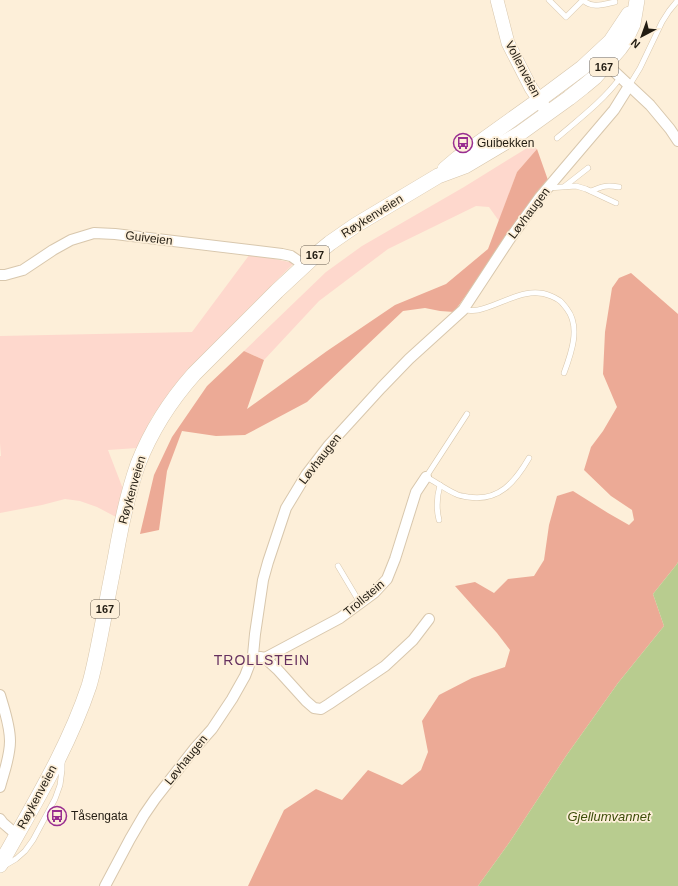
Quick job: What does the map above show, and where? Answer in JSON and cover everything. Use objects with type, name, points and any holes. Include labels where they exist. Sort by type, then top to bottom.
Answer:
[{"type":"main road","name":"Vollenveien","points":[[497,0],[508,43],[527,81],[548,113]]},
{"type":"main road","name":"Røykenveien","points":[[438,176],[458,158],[576,72],[601,60],[620,48],[629,34],[633,24],[637,2]]},
{"type":"main road","name":"Røykenveien","points":[[0,865],[62,751],[89,685],[128,498],[139,463],[148,442],[160,418],[182,388],[276,291],[324,247],[356,225],[438,176],[465,166],[519,134],[595,77],[601,60]]},
{"type":"street","points":[[601,60],[650,105],[678,141]]},
{"type":"street","name":"Løvhaugen","points":[[104,886],[144,815],[173,776],[212,729],[245,676],[253,655],[263,580],[268,562],[286,508],[306,475],[330,445],[382,388],[409,360],[463,310],[509,240],[540,197],[614,110],[629,86]]},
{"type":"street","name":"Guiveien","points":[[0,275],[23,270],[71,240],[94,233],[115,234],[282,254],[291,256],[304,265]]},
{"type":"street","name":"Trollstein","points":[[265,658],[340,618],[374,593],[387,579],[395,559],[416,492],[426,477]]},
{"type":"street","points":[[253,655],[265,658],[306,701],[314,708],[322,708],[385,666],[413,640],[429,619]]},
{"type":"street","points":[[0,695],[10,740],[9,752],[0,787]]},
{"type":"street","points":[[0,819],[16,835]]},
{"type":"lane","points":[[549,0],[566,17],[583,0],[593,6],[615,2]]},
{"type":"lane","points":[[629,86],[640,68],[662,22],[678,0]]},
{"type":"lane","points":[[557,138],[602,99],[620,78]]},
{"type":"lane","points":[[564,187],[588,168]]},
{"type":"lane","points":[[547,188],[576,186],[591,191],[616,203]]},
{"type":"lane","points":[[591,191],[601,186],[619,187]]},
{"type":"lane","points":[[463,310],[477,311],[514,296],[536,292],[561,300],[570,313],[574,329],[572,351],[564,373]]},
{"type":"lane","points":[[467,414],[426,477],[457,495],[477,498],[497,494],[512,482],[521,472],[529,458]]},
{"type":"lane","points":[[439,520],[438,493],[440,485]]},
{"type":"lane","points":[[338,566],[360,603]]},
{"type":"lane","points":[[0,868],[16,859],[25,851],[33,840],[55,799],[60,785],[62,751]]},
{"type":"shaded area","points":[[532,145],[537,149],[517,172],[499,221],[489,207],[476,206],[388,249],[319,301],[264,360],[244,351],[326,272],[362,246],[464,187]]},
{"type":"shaded area","points":[[537,149],[549,183],[506,239],[454,312],[425,308],[403,311],[307,402],[245,435],[216,436],[182,431],[167,471],[159,530],[140,534],[154,475],[172,437],[207,386],[244,351],[264,360],[247,409],[327,351],[395,305],[446,284],[488,249],[517,172]]},
{"type":"shaded area","points":[[250,254],[294,263],[187,370],[152,417],[137,448],[108,450],[123,489],[116,517],[97,507],[80,501],[65,499],[0,513],[0,336],[192,332]]},
{"type":"shaded area","points":[[631,273],[678,314],[678,562],[653,594],[664,626],[618,683],[566,756],[509,843],[478,886],[248,886],[284,810],[316,789],[342,800],[368,770],[402,785],[421,770],[428,752],[422,721],[439,695],[472,678],[505,667],[510,650],[497,633],[455,586],[475,582],[494,593],[508,579],[534,576],[544,560],[549,525],[557,496],[573,491],[629,525],[634,520],[632,510],[611,496],[584,470],[591,447],[603,431],[617,407],[603,374],[605,332],[612,288],[619,278]]},
{"type":"water","name":"Gjellumvannet","points":[[678,562],[678,886],[478,886],[509,843],[566,756],[618,683],[664,626],[653,594]]},
{"type":"place","name":"Guibekken","points":[[463,143]]},
{"type":"place","name":"Tåsengata","points":[[57,816]]},
{"type":"district","name":"TROLLSTEIN","points":[[262,660]]}]
